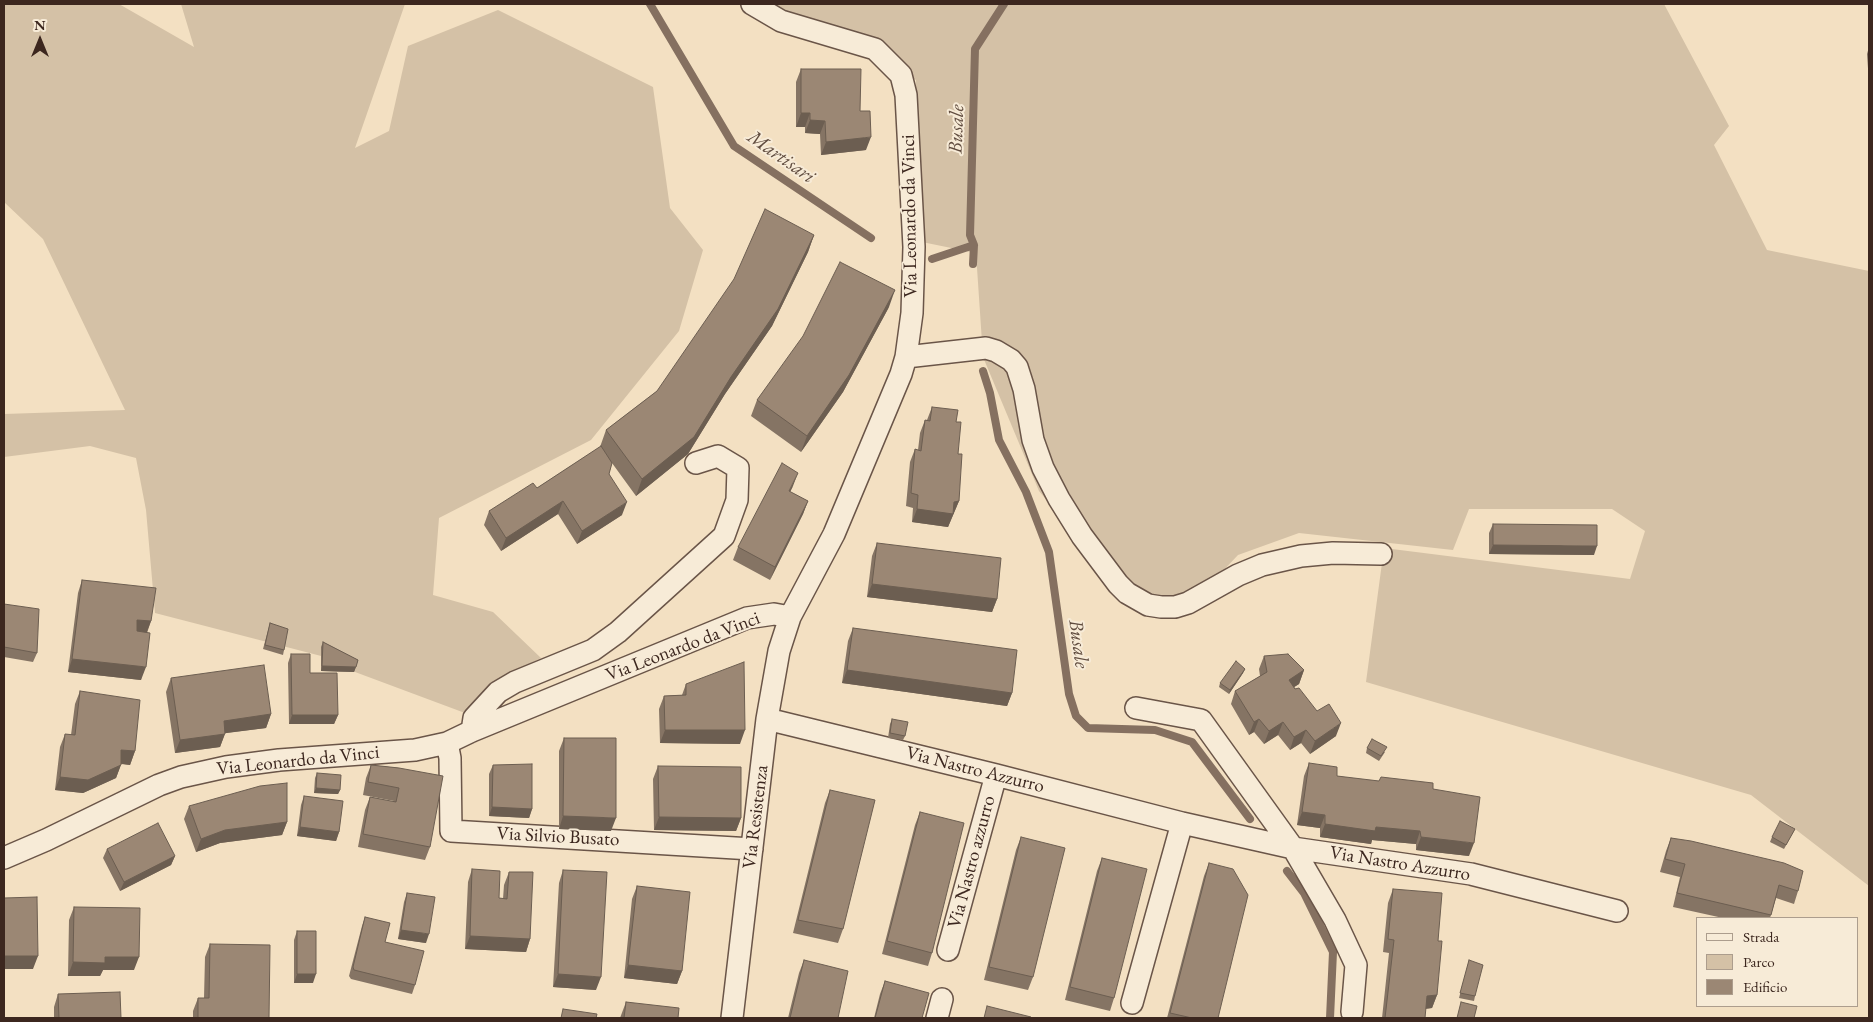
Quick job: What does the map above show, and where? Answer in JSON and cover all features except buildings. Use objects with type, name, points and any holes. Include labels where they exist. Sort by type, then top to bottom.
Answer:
[{"type":"street","name":"Via Leonardo da Vinci","points":[[4,858],[181,776],[226,767],[279,760],[415,750],[447,743],[747,618],[774,614],[790,617],[834,534],[901,374],[906,357],[912,313],[914,247],[906,95],[901,75],[875,49],[781,21],[752,4]]},
{"type":"street","points":[[906,357],[986,348],[1005,355],[1017,367],[1024,389],[1033,440],[1043,468],[1082,536],[1118,584],[1136,599],[1148,605],[1174,607],[1188,603],[1238,575],[1262,565],[1301,556],[1333,553],[1381,554]]},
{"type":"street","points":[[472,731],[474,718],[498,692],[515,682],[593,650],[618,632],[724,536],[737,500],[738,468],[718,456],[696,463]]},
{"type":"street","name":"Via Resistenza","points":[[732,1018],[767,719],[779,651],[790,617]]},
{"type":"street","points":[[1136,708],[1201,720],[1293,848],[1334,920],[1356,965],[1352,1012]]},
{"type":"street","name":"Via Nastro Azzurro","points":[[767,719],[1182,823],[1293,848],[1471,874],[1617,911]]},
{"type":"street","name":"Via Silvio Busato","points":[[447,743],[450,758],[452,831],[752,849]]},
{"type":"street","name":"Via Nastro azzurro","points":[[948,950],[996,775]]},
{"type":"street","points":[[1132,1003],[1182,823]]},
{"type":"green space","points":[[4,4],[119,4],[194,47],[181,4],[405,4],[355,148],[389,131],[408,46],[498,10],[653,87],[670,208],[703,250],[679,331],[591,440],[439,518],[433,595],[493,612],[541,658],[491,683],[473,716],[347,669],[356,665],[155,613],[146,510],[136,458],[90,446],[4,457],[4,414],[125,410],[43,239],[4,202]]},
{"type":"green space","points":[[759,4],[1664,4],[1729,126],[1714,145],[1767,250],[1869,271],[1869,886],[1751,795],[1366,682],[1384,548],[1630,579],[1645,531],[1612,509],[1469,509],[1453,550],[1299,533],[1238,555],[1181,615],[1139,612],[1039,491],[983,357],[976,253],[917,241],[916,80]]},
{"type":"waterway","name":"Martisari","points":[[650,4],[734,146],[871,238]]},
{"type":"waterway","name":"Busale","points":[[973,264],[974,245],[970,235],[975,49],[1004,4]]},
{"type":"waterway","points":[[932,259],[974,245]]},
{"type":"waterway","name":"Busale","points":[[983,371],[990,393],[999,440],[1026,492],[1049,552],[1069,694],[1076,716],[1088,728],[1155,730],[1192,742],[1250,819]]},
{"type":"waterway","name":"Busale","points":[[1287,871],[1304,893],[1333,952],[1330,1018]]}]
